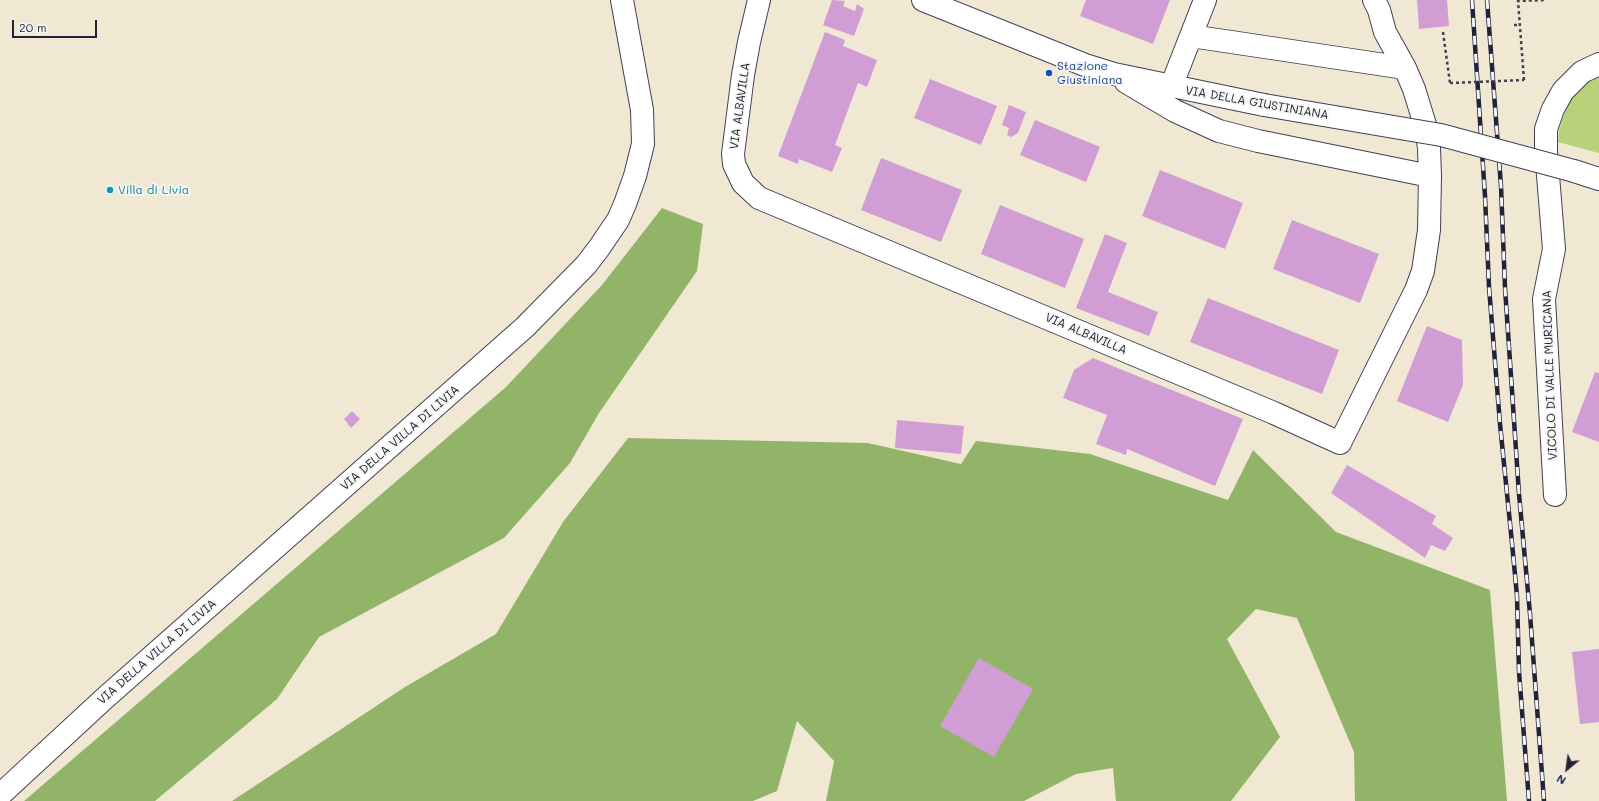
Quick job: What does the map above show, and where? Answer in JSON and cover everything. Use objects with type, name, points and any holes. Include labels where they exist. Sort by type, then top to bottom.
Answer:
[{"type":"street","name":"VIA DELLA VILLA DI LIVIA","points":[[0,795],[105,698],[525,327],[582,269],[599,248],[618,220],[625,204],[635,176],[643,144],[642,110],[622,0]]},
{"type":"street","name":"VIA ALBAVILLA","points":[[759,0],[750,34],[743,75],[733,154],[734,164],[742,183],[759,198],[1274,412],[1340,443],[1416,290],[1422,271],[1429,230],[1430,176]]},
{"type":"street","name":"VIA DELLA GIUSTINIANA","points":[[923,0],[1085,65],[1114,74],[1264,105],[1441,135],[1599,179]]},
{"type":"street","points":[[1171,87],[1205,0]]},
{"type":"street","points":[[1114,74],[1144,95],[1219,131],[1258,141],[1430,176],[1429,148],[1426,128],[1414,89],[1405,68],[1385,32],[1379,10],[1374,0]]},
{"type":"street","points":[[1191,36],[1405,68]]},
{"type":"street","name":"VICOLO DI VALLE MURICANA","points":[[1555,495],[1544,300],[1554,249],[1546,151],[1546,129],[1552,109],[1563,90],[1582,72],[1599,64]]},
{"type":"path","points":[[1443,32],[1450,83],[1524,80],[1518,0],[1545,0]]},
{"type":"path","points":[[1514,25],[1520,25]]},
{"type":"green space","points":[[1599,72],[1599,153],[1558,142],[1559,130],[1569,100],[1579,83]]},
{"type":"green space","points":[[662,208],[703,224],[697,271],[599,413],[570,463],[504,538],[319,637],[277,699],[155,801],[24,801],[506,387],[602,285]]},
{"type":"green space","points":[[628,438],[868,443],[961,464],[976,441],[1090,454],[1228,500],[1253,450],[1336,532],[1490,590],[1507,801],[1355,801],[1354,752],[1297,618],[1256,609],[1227,639],[1280,737],[1231,801],[1116,801],[1113,768],[1076,774],[1024,801],[826,801],[834,761],[797,721],[777,791],[753,801],[232,801],[405,687],[496,634],[563,522]]},
{"type":"building","points":[[832,0],[845,1],[843,6],[855,11],[857,4],[864,9],[854,36],[823,25]]},
{"type":"building","points":[[1086,0],[1170,0],[1153,44],[1080,16]]},
{"type":"building","points":[[1417,0],[1447,0],[1449,26],[1419,29]]},
{"type":"building","points":[[825,32],[845,40],[843,46],[877,60],[867,87],[858,83],[835,145],[842,148],[832,172],[799,159],[798,164],[778,156]]},
{"type":"building","points":[[930,79],[997,106],[981,145],[914,118]]},
{"type":"building","points":[[1009,105],[1026,112],[1018,133],[1011,137],[1007,135],[1009,128],[1002,125]]},
{"type":"building","points":[[1035,120],[1100,147],[1086,182],[1020,155]]},
{"type":"building","points":[[881,158],[962,190],[941,242],[861,210]]},
{"type":"building","points":[[1160,170],[1243,203],[1225,249],[1142,216]]},
{"type":"building","points":[[1000,205],[1084,239],[1065,288],[981,254]]},
{"type":"building","points":[[1292,220],[1379,254],[1360,303],[1273,269]]},
{"type":"building","points":[[1105,234],[1127,243],[1108,292],[1158,312],[1149,336],[1076,308]]},
{"type":"building","points":[[1208,298],[1339,350],[1322,394],[1190,342]]},
{"type":"building","points":[[1427,326],[1462,340],[1463,385],[1448,422],[1397,401]]},
{"type":"building","points":[[1093,358],[1243,419],[1215,486],[1127,449],[1126,455],[1096,444],[1107,415],[1063,398],[1074,370]]},
{"type":"building","points":[[1595,372],[1599,373],[1599,442],[1572,432]]},
{"type":"building","points":[[352,411],[360,419],[351,428],[344,419]]},
{"type":"building","points":[[897,420],[964,426],[961,454],[895,448]]},
{"type":"building","points":[[1347,465],[1436,516],[1432,524],[1453,538],[1445,551],[1431,545],[1425,558],[1331,493]]},
{"type":"building","points":[[1599,649],[1599,722],[1580,724],[1572,652]]},
{"type":"building","points":[[979,658],[1033,689],[994,757],[940,726]]},
{"type":"railway","points":[[1472,0],[1485,196],[1489,287],[1500,424],[1517,596],[1519,672],[1529,801]]},
{"type":"railway","points":[[1487,0],[1501,186],[1505,288],[1519,494],[1530,614],[1544,801]]},
{"type":"place","name":"Stazione Giustiniana","points":[[1049,73]]},
{"type":"place","name":"Villa di Livia","points":[[110,190]]}]
